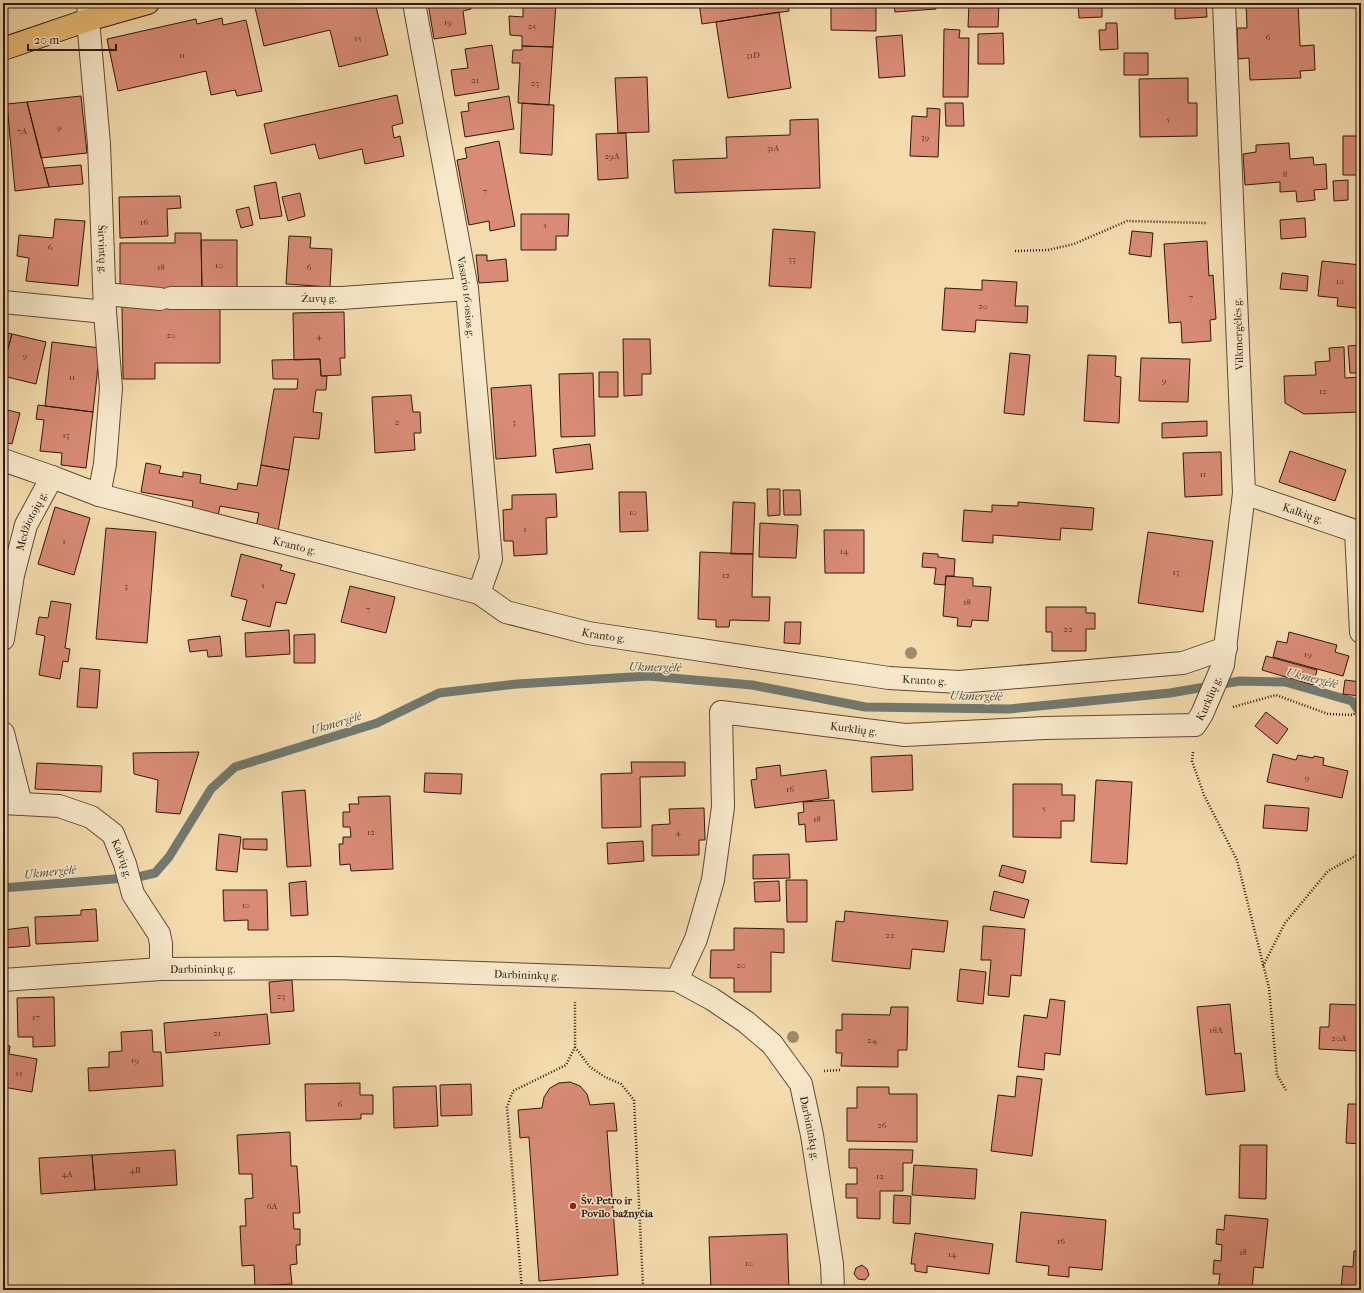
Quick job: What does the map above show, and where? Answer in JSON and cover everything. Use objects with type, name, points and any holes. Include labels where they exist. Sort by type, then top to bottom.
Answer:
[{"type":"main road","points":[[3,49],[88,12],[148,3]]},
{"type":"street","name":"Vasario 16-osios g.","points":[[414,3],[466,289],[491,559],[479,593]]},
{"type":"street","name":"Vilkmergėlės g.","points":[[1224,3],[1244,493],[1224,657]]},
{"type":"street","name":"Širvintų g.","points":[[88,12],[99,144],[105,303],[111,388],[106,464],[99,495]]},
{"type":"street","name":"Žuvų g.","points":[[3,302],[105,303],[166,298],[342,298],[466,289]]},
{"type":"street","name":"Kranto g.","points":[[3,460],[99,495],[479,593],[506,612],[588,632],[889,678],[959,682],[1183,663],[1224,657]]},
{"type":"street","name":"Medžiotojų g.","points":[[3,639],[13,576],[26,525],[52,477]]},
{"type":"street","name":"Kalkių g.","points":[[1244,493],[1359,532]]},
{"type":"street","points":[[1359,532],[1361,632]]},
{"type":"street","name":"Kurklių g.","points":[[677,980],[696,939],[713,880],[723,806],[721,712],[905,735],[1198,720],[1224,657]]},
{"type":"street","points":[[3,733],[12,803]]},
{"type":"street","name":"Kalvių g.","points":[[12,803],[59,806],[91,817],[113,834],[125,864],[133,894],[159,934],[161,944],[161,969]]},
{"type":"street","name":"Darbininkų g.","points":[[3,980],[161,969],[336,968],[677,980],[712,999],[772,1044],[801,1084],[812,1135],[832,1264],[833,1290]]},
{"type":"path","points":[[1015,251],[1048,250],[1074,244],[1127,221],[1233,224]]},
{"type":"path","points":[[1286,1090],[1277,1075],[1269,988],[1237,860],[1204,796],[1192,761],[1198,720],[1235,706],[1276,695],[1328,714],[1353,715],[1361,707]]},
{"type":"path","points":[[1264,966],[1285,923],[1328,872],[1361,853]]},
{"type":"path","points":[[571,1290],[643,1286],[634,1100],[621,1084],[605,1077],[590,1067],[576,1047],[574,1022]]},
{"type":"path","points":[[522,1290],[507,1107],[513,1091],[566,1065],[576,1047]]},
{"type":"path","points":[[822,1071],[841,1070]]},
{"type":"building","points":[[254,3],[375,3],[388,55],[339,67],[330,30],[264,46]]},
{"type":"building","points":[[428,3],[470,3],[471,9],[463,11],[466,34],[434,39]]},
{"type":"building","points":[[523,3],[556,3],[553,47],[522,46],[522,36],[510,35],[509,16],[523,17]]},
{"type":"building","points":[[699,3],[788,3],[789,11],[702,24]]},
{"type":"building","points":[[831,3],[876,3],[876,31],[831,30]]},
{"type":"building","points":[[883,3],[935,3],[936,9],[895,12],[894,6],[883,7]]},
{"type":"building","points":[[969,3],[999,3],[998,27],[968,27]]},
{"type":"building","points":[[1078,3],[1102,3],[1102,17],[1079,18]]},
{"type":"building","points":[[1175,3],[1206,3],[1207,17],[1175,19]]},
{"type":"building","points":[[1246,3],[1298,3],[1300,46],[1314,45],[1315,70],[1300,71],[1301,78],[1250,80],[1249,58],[1238,59],[1237,28],[1247,28]]},
{"type":"building","points":[[779,12],[791,88],[728,98],[716,22]]},
{"type":"building","points":[[222,18],[223,25],[246,20],[262,91],[237,96],[235,90],[211,95],[206,71],[118,91],[107,39],[196,19],[197,24]]},
{"type":"building","points":[[1106,23],[1117,23],[1118,49],[1100,50],[1099,30],[1106,30]]},
{"type":"building","points":[[944,29],[960,30],[959,38],[969,38],[968,97],[943,97]]},
{"type":"building","points":[[1003,33],[1004,64],[978,64],[978,34]]},
{"type":"building","points":[[902,35],[905,76],[879,78],[876,37]]},
{"type":"building","points":[[492,45],[499,89],[455,96],[451,70],[468,68],[465,49]]},
{"type":"building","points":[[522,46],[553,47],[549,105],[518,103],[520,63],[512,63],[513,50],[522,50]]},
{"type":"building","points":[[1357,50],[1361,50],[1361,82],[1357,82]]},
{"type":"building","points":[[1124,53],[1148,53],[1148,75],[1124,75]]},
{"type":"building","points":[[647,77],[649,132],[618,133],[615,78]]},
{"type":"building","points":[[1188,78],[1188,103],[1197,103],[1197,136],[1140,137],[1139,79]]},
{"type":"building","points":[[397,95],[403,123],[392,126],[394,138],[400,136],[404,156],[365,164],[362,149],[319,159],[315,144],[271,154],[264,124]]},
{"type":"building","points":[[81,96],[87,153],[41,158],[27,102]]},
{"type":"building","points":[[509,96],[514,129],[465,137],[461,112],[469,111],[468,103]]},
{"type":"building","points":[[27,102],[49,187],[15,191],[7,104]]},
{"type":"building","points":[[522,103],[554,105],[552,155],[520,153]]},
{"type":"building","points":[[945,103],[963,103],[964,126],[946,126]]},
{"type":"building","points":[[927,108],[940,109],[938,157],[910,156],[912,116],[927,117]]},
{"type":"building","points":[[818,119],[820,188],[675,193],[673,160],[727,158],[726,137],[790,135],[790,120]]},
{"type":"building","points":[[626,133],[628,178],[598,180],[596,134]]},
{"type":"building","points":[[1343,136],[1361,136],[1361,175],[1343,175]]},
{"type":"building","points":[[499,141],[515,226],[490,231],[489,221],[469,225],[457,160],[467,158],[465,148]]},
{"type":"building","points":[[1289,143],[1290,159],[1313,157],[1314,165],[1326,164],[1327,189],[1314,190],[1315,200],[1297,202],[1296,191],[1280,192],[1280,182],[1245,185],[1243,154],[1256,152],[1256,145]]},
{"type":"building","points":[[81,165],[83,184],[49,187],[44,168]]},
{"type":"building","points":[[1348,180],[1348,200],[1334,201],[1333,181]]},
{"type":"building","points":[[276,182],[282,216],[260,219],[254,186]]},
{"type":"building","points":[[300,193],[305,216],[288,221],[282,197]]},
{"type":"building","points":[[180,196],[181,208],[167,209],[168,236],[120,238],[119,197]]},
{"type":"building","points":[[249,207],[253,225],[241,228],[236,210]]},
{"type":"building","points":[[521,214],[569,214],[568,236],[556,236],[556,250],[521,250]]},
{"type":"building","points":[[1305,218],[1306,237],[1281,239],[1280,220]]},
{"type":"building","points":[[55,219],[85,221],[78,286],[26,281],[29,258],[17,256],[19,235],[53,238]]},
{"type":"building","points":[[773,229],[815,232],[811,288],[769,286]]},
{"type":"building","points":[[1132,231],[1153,233],[1151,257],[1129,254]]},
{"type":"building","points":[[175,233],[201,233],[202,291],[120,291],[120,243],[175,243]]},
{"type":"building","points":[[289,236],[311,237],[310,248],[332,249],[330,287],[286,284]]},
{"type":"building","points":[[201,240],[237,240],[237,291],[202,291]]},
{"type":"building","points":[[1207,241],[1209,276],[1213,275],[1216,319],[1210,320],[1211,341],[1182,343],[1181,322],[1169,323],[1164,244]]},
{"type":"building","points":[[476,255],[487,255],[487,261],[506,259],[508,281],[479,283]]},
{"type":"building","points":[[1322,261],[1361,265],[1361,300],[1358,300],[1356,308],[1337,306],[1338,298],[1318,296]]},
{"type":"building","points":[[1282,273],[1308,276],[1307,291],[1280,289]]},
{"type":"building","points":[[982,280],[1017,282],[1015,306],[1028,306],[1027,323],[976,320],[975,332],[942,330],[945,288],[982,290]]},
{"type":"building","points":[[122,306],[220,306],[220,363],[155,363],[155,379],[123,379]]},
{"type":"building","points":[[344,312],[345,358],[340,358],[341,375],[321,376],[320,359],[294,360],[293,313]]},
{"type":"building","points":[[3,332],[12,334],[3,367]]},
{"type":"building","points":[[12,334],[46,342],[36,384],[3,376],[3,367]]},
{"type":"building","points":[[623,339],[650,339],[651,374],[642,374],[642,395],[624,396]]},
{"type":"building","points":[[52,342],[100,348],[93,412],[45,406]]},
{"type":"building","points":[[1361,345],[1361,373],[1350,373],[1348,346]]},
{"type":"building","points":[[1344,347],[1345,378],[1361,377],[1361,412],[1304,414],[1285,403],[1284,376],[1316,375],[1315,362],[1330,361],[1329,348]]},
{"type":"building","points":[[1010,353],[1030,355],[1024,415],[1004,413]]},
{"type":"building","points":[[1088,355],[1116,356],[1115,376],[1121,377],[1119,423],[1084,421]]},
{"type":"building","points":[[1141,358],[1190,359],[1188,402],[1139,401]]},
{"type":"building","points":[[320,359],[321,376],[327,376],[326,390],[316,390],[313,412],[322,413],[319,439],[294,437],[289,470],[261,465],[274,389],[297,389],[298,379],[273,379],[272,360]]},
{"type":"building","points":[[599,372],[618,372],[618,397],[599,397]]},
{"type":"building","points":[[593,373],[595,436],[561,437],[559,374]]},
{"type":"building","points":[[531,385],[536,456],[496,459],[491,388]]},
{"type":"building","points":[[411,395],[413,412],[420,412],[421,433],[414,433],[415,450],[375,453],[372,397]]},
{"type":"building","points":[[38,405],[93,412],[86,468],[61,465],[62,453],[40,451],[44,420],[36,419]]},
{"type":"building","points":[[3,409],[20,413],[12,444],[3,442]]},
{"type":"building","points":[[1207,421],[1207,436],[1162,438],[1162,423]]},
{"type":"building","points":[[590,444],[593,469],[556,473],[553,449]]},
{"type":"building","points":[[1290,451],[1346,470],[1335,501],[1279,482]]},
{"type":"building","points":[[1221,452],[1222,495],[1185,497],[1183,453]]},
{"type":"building","points":[[146,463],[161,466],[159,473],[183,477],[183,472],[201,475],[200,483],[237,490],[238,483],[257,486],[261,465],[289,470],[278,531],[256,527],[259,513],[220,506],[217,521],[191,516],[193,501],[141,492]]},
{"type":"building","points":[[767,489],[780,489],[780,515],[768,516]]},
{"type":"building","points":[[783,490],[800,490],[801,515],[784,515]]},
{"type":"building","points":[[619,492],[646,492],[648,531],[620,532]]},
{"type":"building","points":[[556,494],[557,517],[546,518],[547,554],[514,556],[513,541],[504,541],[503,510],[512,509],[512,495]]},
{"type":"building","points":[[733,502],[755,503],[753,554],[731,554]]},
{"type":"building","points":[[1018,502],[1094,508],[1092,530],[1061,528],[1060,540],[993,535],[993,543],[962,541],[964,510],[992,512],[992,505],[1018,506]]},
{"type":"building","points":[[55,507],[90,518],[74,575],[38,564]]},
{"type":"building","points":[[760,523],[798,525],[796,558],[759,557]]},
{"type":"building","points":[[106,528],[156,532],[147,643],[96,639]]},
{"type":"building","points":[[824,530],[864,530],[864,573],[825,573]]},
{"type":"building","points":[[1148,532],[1213,541],[1203,612],[1138,603]]},
{"type":"building","points":[[700,552],[753,554],[752,597],[770,597],[769,621],[730,620],[729,627],[716,627],[716,620],[698,619]]},
{"type":"building","points":[[923,553],[938,554],[938,557],[955,559],[954,576],[946,576],[945,585],[934,584],[936,568],[922,567]]},
{"type":"building","points":[[241,554],[282,565],[280,570],[295,574],[286,604],[276,602],[270,627],[242,620],[247,600],[231,596]]},
{"type":"building","points":[[946,576],[973,578],[973,586],[991,587],[988,621],[972,620],[971,627],[957,626],[958,618],[943,616]]},
{"type":"building","points":[[350,586],[395,597],[386,633],[341,622]]},
{"type":"building","points":[[51,601],[71,604],[65,648],[70,649],[68,662],[63,661],[60,679],[39,675],[45,636],[36,634],[39,617],[48,618]]},
{"type":"building","points":[[1046,607],[1086,607],[1086,613],[1095,613],[1095,629],[1086,629],[1086,651],[1052,651],[1052,632],[1046,632]]},
{"type":"building","points":[[785,622],[801,622],[800,644],[784,643]]},
{"type":"building","points":[[289,630],[290,654],[246,657],[245,633]]},
{"type":"building","points":[[1289,632],[1337,645],[1335,652],[1349,656],[1343,676],[1273,657],[1277,641],[1287,643]]},
{"type":"building","points":[[315,634],[315,663],[294,663],[294,635]]},
{"type":"building","points":[[220,636],[222,656],[208,657],[207,650],[190,652],[188,640]]},
{"type":"building","points":[[1266,656],[1317,670],[1313,685],[1262,670]]},
{"type":"building","points":[[80,668],[100,670],[97,708],[77,707]]},
{"type":"building","points":[[1345,680],[1361,682],[1359,696],[1343,694]]},
{"type":"building","points":[[1266,712],[1288,729],[1277,744],[1255,726]]},
{"type":"building","points":[[199,752],[180,814],[156,812],[158,780],[134,774],[133,753]]},
{"type":"building","points":[[1273,754],[1296,760],[1298,755],[1313,758],[1314,756],[1324,758],[1323,765],[1348,771],[1342,798],[1267,782]]},
{"type":"building","points":[[912,755],[913,790],[872,792],[871,757]]},
{"type":"building","points":[[631,762],[685,762],[685,776],[640,777],[641,827],[602,828],[601,774],[632,773]]},
{"type":"building","points":[[37,763],[102,766],[101,792],[35,789]]},
{"type":"building","points":[[780,765],[781,776],[826,770],[829,798],[755,808],[751,780],[757,779],[756,768]]},
{"type":"building","points":[[425,773],[462,774],[461,794],[424,792]]},
{"type":"building","points":[[1096,780],[1132,782],[1127,864],[1091,862]]},
{"type":"building","points":[[1013,784],[1062,784],[1062,795],[1075,795],[1074,821],[1061,821],[1061,838],[1013,837]]},
{"type":"building","points":[[305,790],[311,866],[287,867],[282,792]]},
{"type":"building","points":[[390,796],[393,869],[351,871],[350,864],[340,865],[339,844],[343,844],[343,837],[351,837],[350,827],[343,827],[343,812],[350,812],[349,804],[359,804],[358,797]]},
{"type":"building","points":[[834,800],[837,840],[806,842],[805,824],[799,825],[798,813],[804,812],[803,802]]},
{"type":"building","points":[[1265,805],[1309,808],[1307,831],[1263,828]]},
{"type":"building","points":[[704,808],[705,840],[699,840],[699,855],[652,856],[652,825],[670,824],[669,809]]},
{"type":"building","points":[[219,834],[241,837],[237,872],[216,870]]},
{"type":"building","points":[[243,839],[267,839],[267,850],[243,849]]},
{"type":"building","points":[[643,841],[644,861],[608,864],[607,843]]},
{"type":"building","points":[[789,854],[790,878],[753,879],[753,855]]},
{"type":"building","points":[[1002,865],[1026,871],[1023,883],[999,876]]},
{"type":"building","points":[[786,880],[807,880],[807,922],[787,922]]},
{"type":"building","points":[[306,881],[308,915],[291,916],[289,883]]},
{"type":"building","points":[[779,881],[780,901],[755,902],[754,882]]},
{"type":"building","points":[[223,890],[267,890],[268,930],[248,930],[248,920],[224,921]]},
{"type":"building","points":[[994,891],[1029,900],[1024,918],[990,910]]},
{"type":"building","points":[[96,909],[98,941],[36,944],[35,917],[81,915],[81,910]]},
{"type":"building","points":[[845,911],[948,921],[944,952],[912,949],[910,969],[832,961],[836,921],[844,922]]},
{"type":"building","points":[[983,926],[1025,929],[1021,976],[1011,975],[1009,997],[988,995],[991,960],[981,960]]},
{"type":"building","points":[[28,927],[30,946],[3,948],[3,930]]},
{"type":"building","points":[[734,928],[784,929],[784,953],[771,952],[771,992],[734,992],[734,978],[710,978],[711,950],[734,950]]},
{"type":"building","points":[[960,969],[986,972],[983,1004],[957,1001]]},
{"type":"building","points":[[292,980],[294,1011],[271,1013],[269,982]]},
{"type":"building","points":[[54,997],[55,1046],[33,1047],[33,1037],[18,1037],[17,998]]},
{"type":"building","points":[[1050,999],[1065,1001],[1060,1055],[1045,1053],[1044,1070],[1018,1067],[1024,1015],[1047,1018]]},
{"type":"building","points":[[1230,1004],[1235,1054],[1241,1053],[1245,1091],[1206,1095],[1197,1007]]},
{"type":"building","points":[[1330,1004],[1359,1005],[1357,1051],[1319,1049],[1320,1027],[1329,1027]]},
{"type":"building","points":[[1359,1005],[1361,1005],[1361,1051],[1357,1051]]},
{"type":"building","points":[[891,1007],[908,1007],[907,1050],[898,1050],[898,1067],[841,1066],[842,1053],[836,1053],[836,1030],[842,1030],[842,1014],[890,1015]]},
{"type":"building","points":[[267,1014],[270,1044],[166,1053],[164,1023]]},
{"type":"building","points":[[152,1030],[153,1052],[161,1052],[163,1086],[89,1091],[88,1068],[109,1067],[109,1052],[122,1051],[121,1032]]},
{"type":"building","points":[[3,1045],[10,1046],[9,1054],[37,1059],[32,1092],[3,1087]]},
{"type":"building","points":[[1017,1076],[1042,1079],[1032,1156],[991,1151],[998,1095],[1015,1097]]},
{"type":"building","name":"Šv. Petro ir Povilo bažnyčia","points":[[570,1082],[580,1086],[587,1094],[590,1105],[614,1103],[617,1131],[607,1131],[618,1275],[539,1281],[529,1137],[520,1138],[518,1110],[542,1108],[544,1097],[550,1088],[559,1083]]},
{"type":"building","points":[[360,1083],[360,1095],[373,1095],[373,1114],[361,1114],[361,1119],[306,1121],[305,1084]]},
{"type":"building","points":[[471,1084],[472,1115],[441,1116],[440,1085]]},
{"type":"building","points":[[436,1086],[438,1126],[394,1128],[393,1087]]},
{"type":"building","points":[[857,1087],[889,1087],[889,1094],[917,1094],[917,1142],[847,1141],[847,1108],[857,1108]]},
{"type":"building","points":[[1348,1104],[1361,1104],[1361,1144],[1346,1143]]},
{"type":"building","points":[[290,1132],[291,1166],[297,1166],[300,1213],[293,1213],[294,1229],[300,1229],[300,1245],[296,1245],[297,1264],[290,1265],[292,1284],[255,1286],[254,1265],[242,1266],[240,1226],[246,1226],[245,1199],[253,1198],[252,1174],[239,1174],[237,1135]]},
{"type":"building","points":[[1240,1145],[1267,1145],[1266,1199],[1239,1198]]},
{"type":"building","points":[[849,1149],[913,1150],[912,1163],[903,1163],[903,1191],[880,1191],[880,1219],[857,1218],[857,1198],[846,1198],[846,1184],[857,1184],[857,1168],[849,1168]]},
{"type":"building","points":[[175,1150],[177,1185],[95,1190],[92,1155]]},
{"type":"building","points":[[92,1155],[95,1190],[41,1194],[39,1158]]},
{"type":"building","points":[[914,1165],[977,1169],[975,1199],[912,1195]]},
{"type":"building","points":[[894,1195],[911,1196],[910,1224],[893,1223]]},
{"type":"building","points":[[1021,1212],[1106,1220],[1102,1270],[1069,1267],[1069,1277],[1048,1275],[1049,1266],[1016,1262]]},
{"type":"building","points":[[1225,1215],[1268,1219],[1263,1268],[1254,1267],[1252,1290],[1218,1290],[1220,1274],[1213,1274],[1214,1260],[1221,1261],[1222,1245],[1216,1244],[1217,1229],[1224,1230]]},
{"type":"building","points":[[915,1233],[993,1244],[989,1274],[927,1266],[927,1273],[915,1271],[915,1264],[911,1264]]},
{"type":"building","points":[[787,1234],[789,1290],[711,1290],[709,1237]]},
{"type":"building","points":[[1354,1251],[1361,1251],[1361,1290],[1341,1290],[1343,1266],[1353,1267]]},
{"type":"building","points":[[862,1265],[867,1269],[869,1275],[865,1280],[858,1279],[854,1274],[856,1268]]},
{"type":"waterway","name":"Ukmergėlė","points":[[3,888],[138,877],[155,873],[169,857],[211,789],[235,767],[377,723],[439,693],[517,684],[648,676],[752,685],[865,707],[1009,709],[1170,693],[1240,681],[1285,682],[1352,701],[1361,714]]},
{"type":"place","name":"Šv. Petro ir Povilo bažnyčia","points":[[573,1206]]}]
